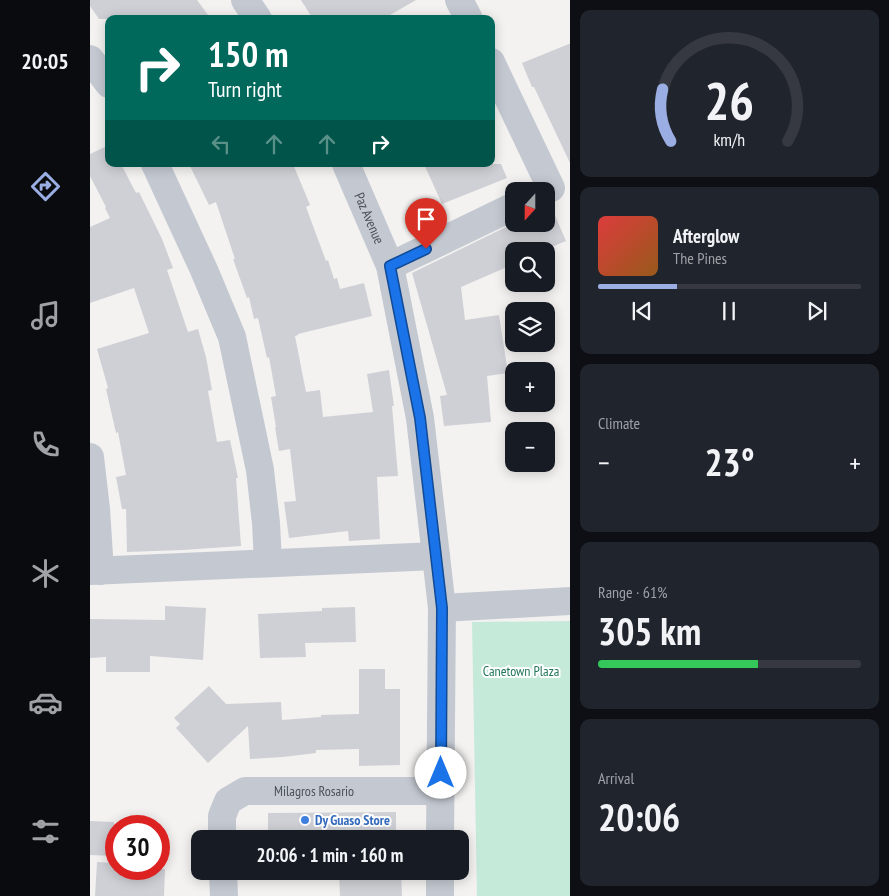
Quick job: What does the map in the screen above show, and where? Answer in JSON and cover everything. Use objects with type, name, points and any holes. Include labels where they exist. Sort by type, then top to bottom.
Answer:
[{"type":"street","points":[[245,0],[255,15]]},
{"type":"street","points":[[459,0],[467,15]]},
{"type":"street","points":[[90,59],[105,79]]},
{"type":"street","points":[[495,70],[556,187]]},
{"type":"street","points":[[157,167],[232,337],[260,470],[268,563]]},
{"type":"street","name":"Paz Avenue","points":[[347,167],[390,266],[420,418],[442,608],[440,830]]},
{"type":"street","points":[[390,266],[505,210]]},
{"type":"street","points":[[90,457],[96,509],[95,571],[436,556]]},
{"type":"street","points":[[442,608],[570,601]]},
{"type":"street","name":"Milagros Rosario","points":[[222,830],[222,816],[228,801],[245,791],[441,791]]},
{"type":"street","points":[[223,880],[224,896]]},
{"type":"street","points":[[440,880],[440,896]]},
{"type":"green space","name":"Canetown Plaza","points":[[570,621],[570,896],[477,896],[472,622]]},
{"type":"building","points":[[90,0],[197,0],[208,15],[105,15],[105,19],[99,19],[90,6]]},
{"type":"building","points":[[301,0],[416,0],[390,15],[310,15]]},
{"type":"building","points":[[570,43],[570,163],[534,87],[532,87],[522,63]]},
{"type":"building","points":[[105,147],[105,167],[123,167],[136,193],[139,192],[162,239],[173,268],[167,270],[188,332],[198,329],[206,357],[212,390],[208,391],[217,442],[230,440],[238,478],[236,478],[241,546],[127,552],[126,509],[122,509],[116,477],[126,475],[118,432],[116,433],[106,389],[108,388],[97,349],[149,333],[134,288],[90,303],[90,227],[110,218],[90,176],[90,154]]},
{"type":"building","points":[[495,164],[501,164],[507,178],[442,204],[425,167],[495,167]]},
{"type":"building","points":[[190,167],[294,167],[310,205],[306,207],[326,261],[328,260],[334,279],[337,278],[340,289],[364,283],[372,316],[295,336],[306,392],[320,390],[323,417],[373,412],[367,374],[389,370],[394,406],[392,406],[398,476],[377,477],[380,539],[349,541],[348,531],[289,538],[284,502],[296,501],[290,449],[279,451],[271,397],[276,396],[269,357],[267,358],[258,318],[254,319],[249,297],[247,298],[233,259],[235,259],[216,202],[209,205]]},
{"type":"building","points":[[555,215],[566,241],[555,246],[555,242],[505,242],[505,268],[461,287],[465,320],[499,315],[506,362],[505,373],[487,376],[491,422],[444,426],[440,396],[447,395],[412,273],[505,227],[505,232],[555,232]]},
{"type":"building","points":[[165,606],[206,608],[203,660],[150,656],[150,672],[106,672],[106,657],[90,658],[90,619],[165,620]]},
{"type":"building","points":[[355,607],[356,642],[305,643],[306,657],[260,658],[258,614],[322,611],[322,608]]},
{"type":"building","points":[[359,669],[385,669],[385,689],[400,689],[400,765],[359,766],[359,749],[316,750],[316,753],[250,759],[248,726],[208,763],[176,728],[180,724],[174,718],[209,686],[226,704],[281,702],[282,720],[321,717],[321,715],[359,714]]},
{"type":"building","points":[[396,812],[396,830],[268,830],[268,813]]},
{"type":"building","points":[[90,821],[105,822],[105,856],[90,855]]},
{"type":"building","points":[[97,862],[105,862],[105,880],[165,880],[164,896],[95,896]]},
{"type":"building","points":[[339,880],[401,880],[402,896],[340,896]]},
{"type":"place","name":"Dy Guaso Store","points":[[305,820]]},
{"type":"route","points":[[426,249],[390,266],[420,418],[442,608],[441,773]]}]
